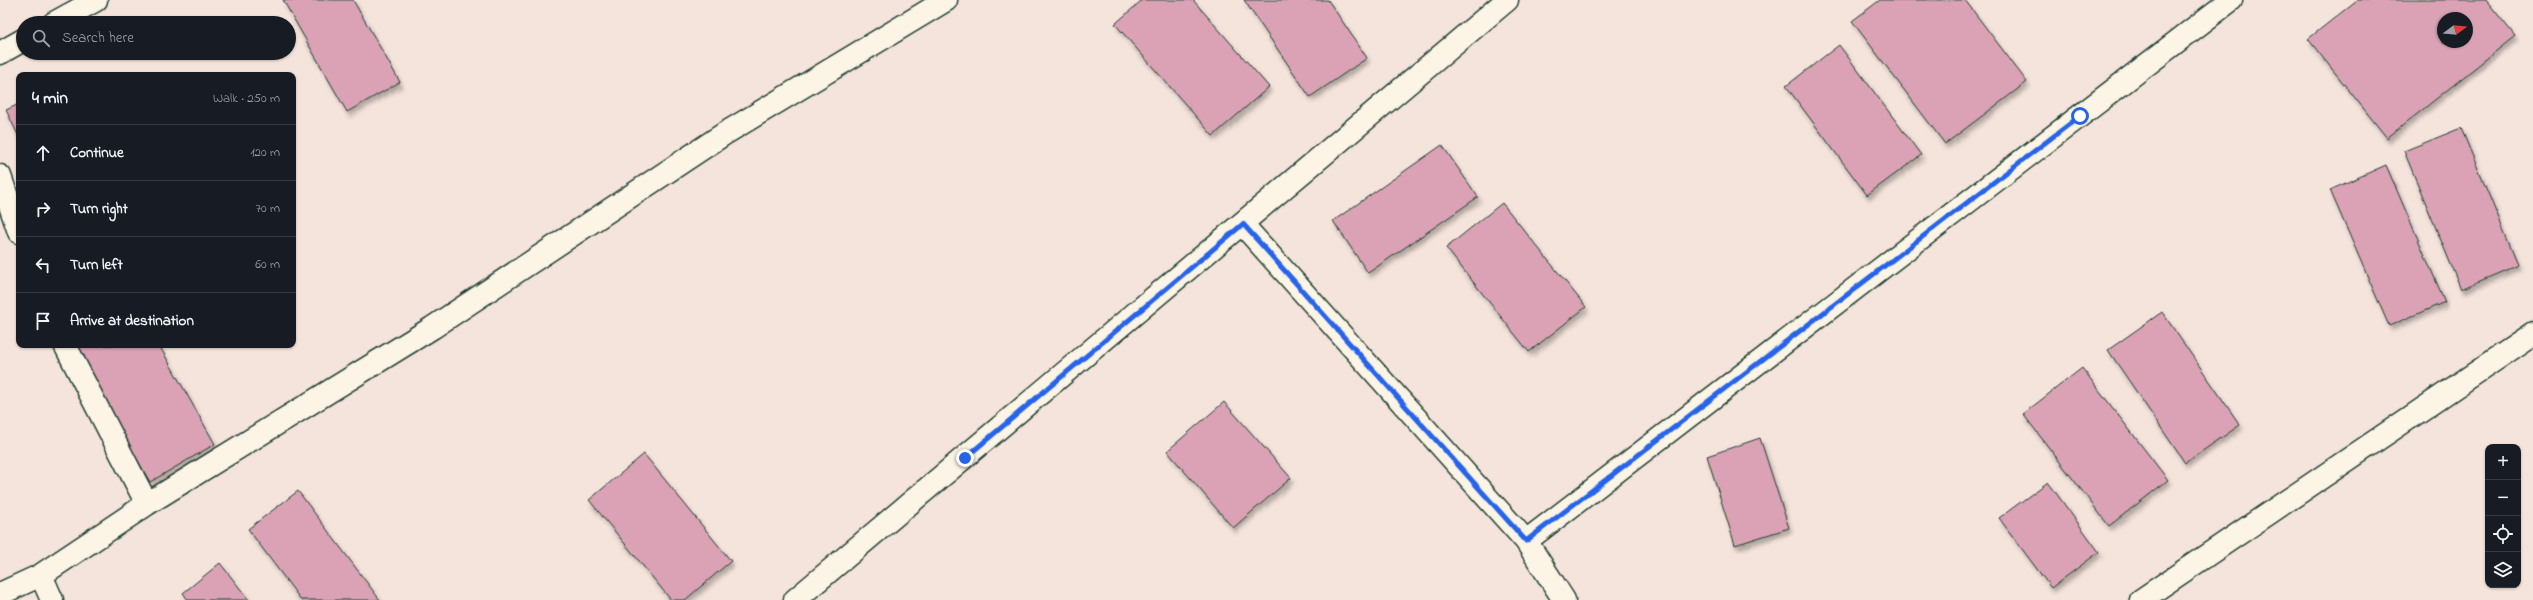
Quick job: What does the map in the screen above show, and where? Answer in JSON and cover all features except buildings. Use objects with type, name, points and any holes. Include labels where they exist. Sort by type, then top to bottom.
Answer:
[{"type":"street","points":[[67,16],[96,0]]},
{"type":"street","points":[[0,594],[42,575],[148,504],[432,328],[724,134],[946,0]]},
{"type":"street","points":[[795,600],[1507,0]]},
{"type":"street","points":[[1526,541],[2231,0]]},
{"type":"street","points":[[0,53],[16,44]]},
{"type":"street","points":[[0,176],[16,223]]},
{"type":"street","points":[[1243,224],[1526,541],[1564,600]]},
{"type":"street","points":[[2141,600],[2533,334]]},
{"type":"street","points":[[67,348],[148,504]]},
{"type":"street","points":[[42,575],[52,600]]},
{"type":"route","points":[[965,458],[1243,224],[1526,541],[2080,116]]}]
